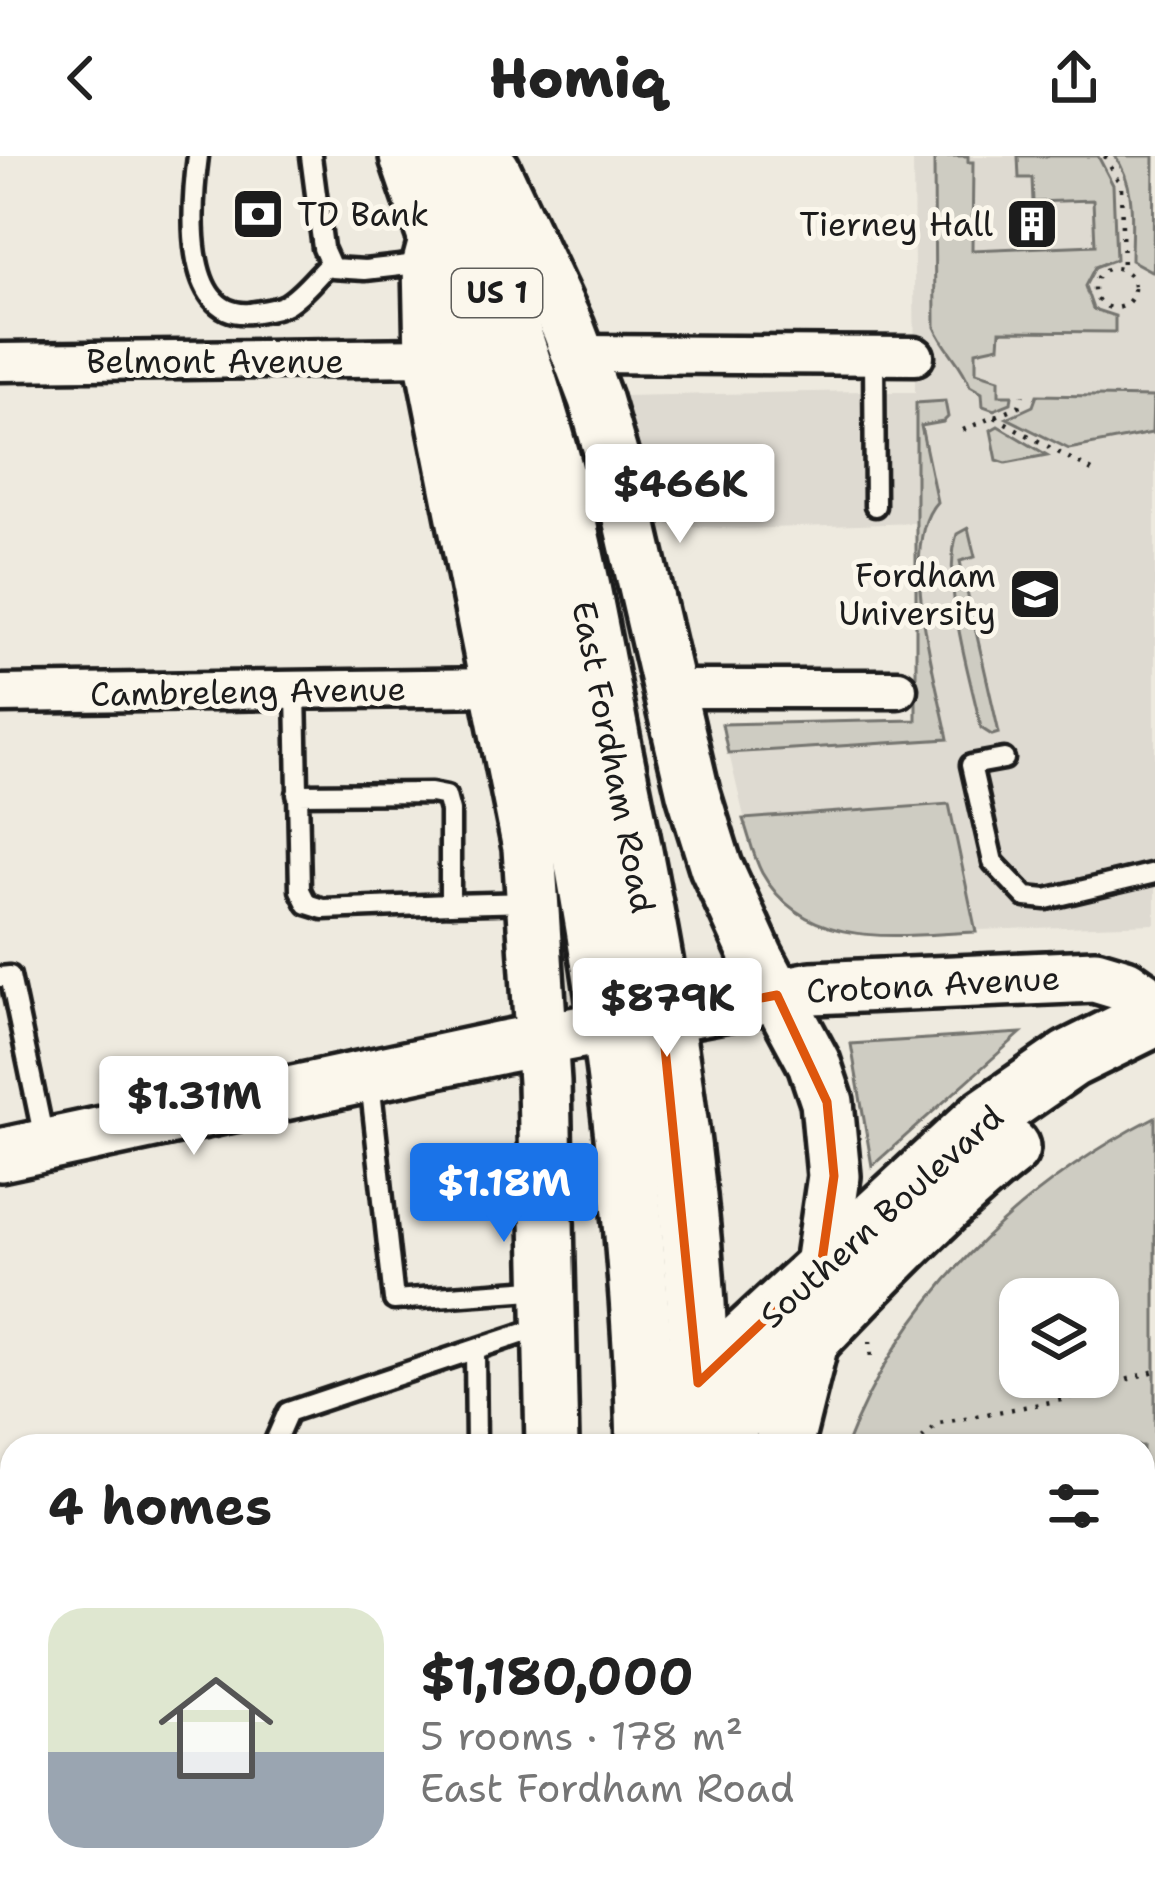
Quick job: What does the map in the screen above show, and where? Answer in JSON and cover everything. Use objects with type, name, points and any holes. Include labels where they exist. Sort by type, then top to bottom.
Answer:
[{"type":"main road","name":"East Fordham Road","points":[[409,156],[432,250],[468,326],[499,442],[583,846],[629,1178],[645,1434]]},
{"type":"main road","name":"East Fordham Road","points":[[450,156],[560,494],[635,857],[676,1121],[696,1329],[700,1434]]},
{"type":"main road","name":"Southern Boulevard","points":[[643,1434],[985,1118],[1070,1059],[1155,1016]]},
{"type":"main road","name":"Southern Boulevard","points":[[714,1434],[980,1172],[1058,1113],[1155,1060]]},
{"type":"main road","points":[[786,1434],[808,1346]]},
{"type":"street","name":"East Fordham Road","points":[[482,156],[494,170],[579,354],[626,505],[666,688],[716,867],[814,1063],[832,1127],[834,1176],[808,1346]]},
{"type":"street","name":"East Fordham Road","points":[[432,250],[431,357],[529,848],[552,1434]]},
{"type":"street","points":[[579,354],[915,356]]},
{"type":"street","name":"Belmont Avenue","points":[[0,362],[431,357]]},
{"type":"street","name":"Cambreleng Avenue","points":[[0,694],[496,688]]},
{"type":"street","points":[[666,688],[898,689]]},
{"type":"street","name":"Crotona Avenue","points":[[22,1149],[777,994],[861,985],[1094,976],[1125,985],[1155,1006]]},
{"type":"lane","points":[[199,156],[198,260],[200,283],[208,297],[238,313],[284,306],[328,265]]},
{"type":"lane","points":[[310,156],[328,265],[344,272],[432,250]]},
{"type":"lane","points":[[874,356],[875,506]]},
{"type":"lane","points":[[296,691],[301,890],[307,904],[323,909],[534,901]]},
{"type":"lane","points":[[1004,759],[971,764],[993,862],[1026,897],[1046,899],[1155,873]]},
{"type":"lane","points":[[297,794],[446,796],[450,904]]},
{"type":"lane","points":[[5,977],[22,1149]]},
{"type":"lane","points":[[369,1077],[394,1300],[549,1306]]},
{"type":"lane","points":[[276,1434],[288,1412],[475,1352],[549,1306]]},
{"type":"lane","points":[[475,1352],[476,1434]]},
{"type":"path","points":[[1105,156],[1121,186],[1123,270],[1132,281],[1131,299],[1115,309],[1102,305],[1094,289],[1098,276],[1109,268],[1123,270]]},
{"type":"path","points":[[963,430],[1019,406],[1023,395]]},
{"type":"path","points":[[995,417],[1094,472]]},
{"type":"path","points":[[927,1434],[939,1423],[1061,1400],[1155,1371]]},
{"type":"highlighted area","points":[[777,995],[827,1102],[834,1176],[821,1267],[698,1383],[662,1017]]},
{"type":"shaded area","name":"Fordham University","points":[[913,156],[1155,156],[1155,924],[855,934],[813,923],[794,911],[762,872],[751,846],[722,724],[915,720],[915,523],[741,529],[668,525],[623,396],[862,391],[885,402],[885,392],[915,392]]},
{"type":"shaded area","points":[[934,156],[968,156],[968,162],[973,162],[972,250],[1095,245],[1093,200],[1033,202],[1032,178],[1019,178],[1018,156],[1098,156],[1113,185],[1116,259],[1095,267],[1085,286],[1093,309],[1115,316],[1115,332],[1000,331],[999,346],[976,351],[976,372],[999,379],[999,395],[1012,395],[1011,403],[994,410],[983,406],[982,393],[970,386],[935,327]]},
{"type":"shaded area","points":[[1115,156],[1154,156],[1153,272],[1131,260],[1130,193]]},
{"type":"shaded area","points":[[1037,395],[1153,397],[1152,433],[1069,449],[1007,418],[1033,406]]},
{"type":"shaded area","points":[[945,401],[948,417],[921,426],[937,502],[925,523],[920,582],[948,739],[728,753],[722,724],[916,720],[916,403]]},
{"type":"shaded area","points":[[998,426],[1047,455],[1006,463],[997,460],[991,430]]},
{"type":"shaded area","points":[[968,528],[975,557],[960,561],[999,733],[992,735],[981,728],[952,579],[957,534]]},
{"type":"shaded area","points":[[949,804],[976,932],[857,933],[803,916],[762,873],[743,819]]},
{"type":"shaded area","points":[[1021,1033],[872,1166],[851,1044]]},
{"type":"shaded area","points":[[1155,1117],[1155,1434],[851,1434],[899,1343],[932,1296],[1012,1214],[1057,1178]]},
{"type":"place","name":"TD Bank","points":[[258,214]]},
{"type":"place","name":"Tierney Hall","points":[[1032,224]]},
{"type":"place","name":"Fordham University","points":[[1035,594]]}]
